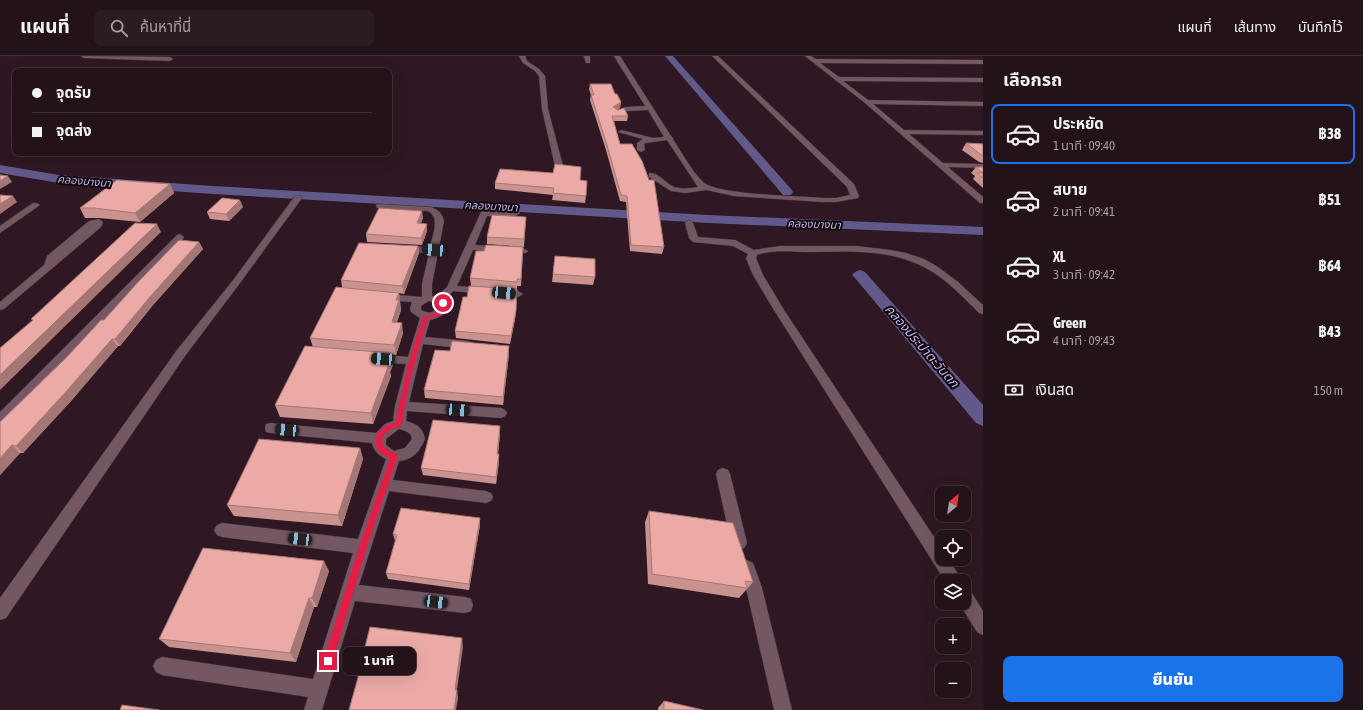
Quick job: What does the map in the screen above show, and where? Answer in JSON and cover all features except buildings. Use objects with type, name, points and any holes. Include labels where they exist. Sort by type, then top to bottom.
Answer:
[{"type":"street","points":[[84,56],[170,59]]},
{"type":"street","points":[[522,56],[525,62],[537,70],[542,76],[545,109],[559,166]]},
{"type":"street","points":[[587,56],[588,62]]},
{"type":"street","points":[[617,56],[698,181],[706,188]]},
{"type":"street","points":[[652,174],[671,189],[686,191],[706,188],[734,194],[822,200],[836,200],[855,196],[851,186],[715,56]]},
{"type":"street","points":[[808,56],[867,102],[983,201]]},
{"type":"street","points":[[930,56],[954,70]]},
{"type":"street","points":[[815,61],[983,62]]},
{"type":"street","points":[[960,73],[983,86]]},
{"type":"street","points":[[838,79],[983,80]]},
{"type":"street","points":[[867,102],[983,104]]},
{"type":"street","points":[[616,112],[626,109],[650,108]]},
{"type":"street","points":[[621,132],[650,140]]},
{"type":"street","points":[[901,132],[983,132]]},
{"type":"street","points":[[641,150],[640,143],[650,140],[670,138]]},
{"type":"street","points":[[941,165],[983,166]]},
{"type":"street","points":[[0,612],[181,353],[241,276],[298,198]]},
{"type":"street","points":[[0,230],[36,205]]},
{"type":"street","points":[[376,296],[424,299],[439,300],[445,307],[439,314],[426,317],[416,312],[415,308],[416,304],[424,299],[428,284],[440,222],[436,212],[430,209],[380,206]]},
{"type":"street","points":[[439,300],[451,288],[470,247],[474,232],[484,214],[493,212],[516,213]]},
{"type":"street","points":[[0,307],[49,265],[99,222],[92,223],[50,258],[49,265]]},
{"type":"street","points":[[688,223],[693,238],[696,240],[735,243],[753,253]]},
{"type":"street","points":[[0,420],[180,237]]},
{"type":"street","points":[[470,247],[523,251]]},
{"type":"street","points":[[390,248],[434,250]]},
{"type":"street","points":[[949,574],[779,310],[751,258],[753,253],[760,250],[777,249],[850,248],[901,255],[934,269],[958,287],[983,311]]},
{"type":"street","points":[[451,288],[518,294]]},
{"type":"street","points":[[399,424],[401,406],[412,361],[426,317]]},
{"type":"street","points":[[418,340],[477,346]]},
{"type":"street","points":[[366,357],[412,361]]},
{"type":"street","points":[[401,406],[501,413]]},
{"type":"street","points":[[399,424],[414,428],[418,433],[419,440],[411,452],[403,456],[394,456],[381,450],[378,445],[379,438],[386,429],[399,424]]},
{"type":"street","points":[[271,428],[379,438]]},
{"type":"street","points":[[313,710],[363,547],[394,456]]},
{"type":"street","points":[[723,474],[737,536],[754,588],[783,710]]},
{"type":"street","points":[[385,485],[486,497]]},
{"type":"street","points":[[222,530],[363,547]]},
{"type":"street","points":[[349,592],[465,605]]},
{"type":"street","points":[[971,607],[983,626]]},
{"type":"street","points":[[162,666],[319,689]]},
{"type":"waterway","name":"คลองประปาตะวันตก","points":[[669,56],[787,192]]},
{"type":"waterway","name":"คลองบางนา","points":[[0,169],[59,179],[213,190],[708,219],[983,231]]},
{"type":"waterway","name":"คลองประปาตะวันตก","points":[[860,275],[983,418]]},
{"type":"route","points":[[328,661],[363,547],[394,456],[381,450],[378,445],[379,438],[386,429],[399,424],[401,406],[412,361],[426,317],[439,314],[443,311],[445,307],[443,303]]}]
